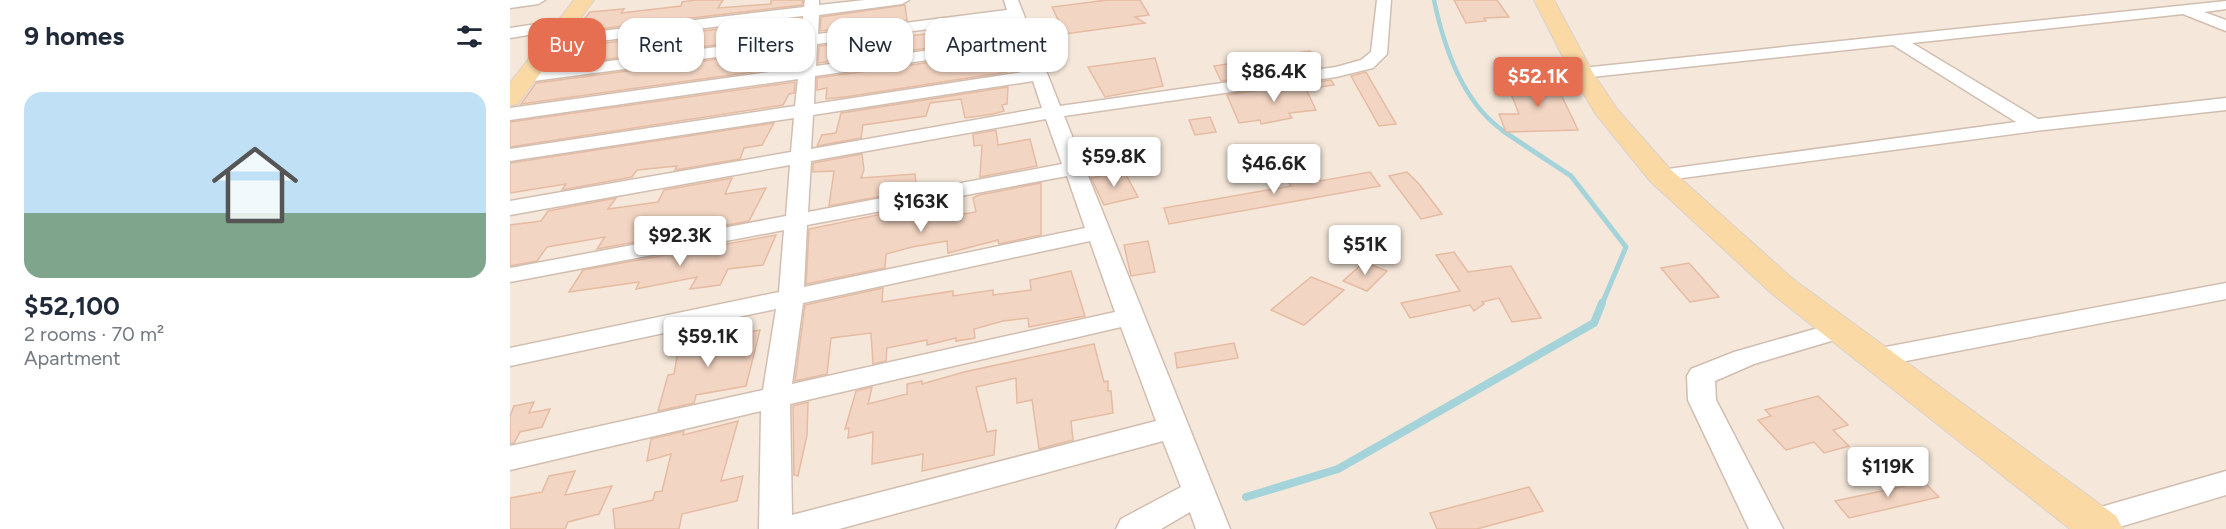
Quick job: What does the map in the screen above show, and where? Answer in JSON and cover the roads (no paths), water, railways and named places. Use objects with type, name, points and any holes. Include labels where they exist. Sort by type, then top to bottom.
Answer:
[{"type":"main road","points":[[572,18],[587,0]]},
{"type":"main road","points":[[1544,0],[1582,73],[1607,113],[1660,175],[1782,286],[2097,526]]},
{"type":"main road","points":[[510,99],[530,72]]},
{"type":"street","points":[[510,4],[538,0]]},
{"type":"street","points":[[606,29],[811,6],[902,0]]},
{"type":"street","points":[[510,208],[1054,112],[1336,72],[1367,64],[1379,54],[1384,0]]},
{"type":"street","points":[[2133,0],[2160,12]]},
{"type":"street","points":[[1582,73],[2226,5]]},
{"type":"street","points":[[815,41],[1014,6]]},
{"type":"street","points":[[2185,9],[2226,26]]},
{"type":"street","points":[[510,33],[528,33]]},
{"type":"street","points":[[1894,39],[2035,125]]},
{"type":"street","points":[[526,77],[716,53]]},
{"type":"street","points":[[510,114],[925,56]]},
{"type":"street","points":[[1039,72],[1130,317],[1213,529]]},
{"type":"street","points":[[776,529],[776,397],[791,297],[806,73]]},
{"type":"street","points":[[510,155],[803,113],[1040,75]]},
{"type":"street","points":[[1660,175],[2035,125],[2226,104]]},
{"type":"street","points":[[510,275],[1075,168]]},
{"type":"street","points":[[510,357],[1100,232]]},
{"type":"street","points":[[1875,358],[2226,291]]},
{"type":"street","points":[[510,458],[1130,317]]},
{"type":"street","points":[[1766,529],[1702,400],[1701,375],[1744,358],[1839,330]]},
{"type":"street","points":[[789,529],[1174,427]]},
{"type":"street","points":[[2097,526],[2226,483]]},
{"type":"street","points":[[1133,529],[1199,492]]},
{"type":"waterway","points":[[1434,0],[1443,37],[1467,91],[1490,120],[1505,132]]},
{"type":"waterway","points":[[1503,131],[1571,176],[1626,247],[1602,304]]},
{"type":"waterway","points":[[1246,497],[1338,469],[1594,323],[1602,303]]}]
